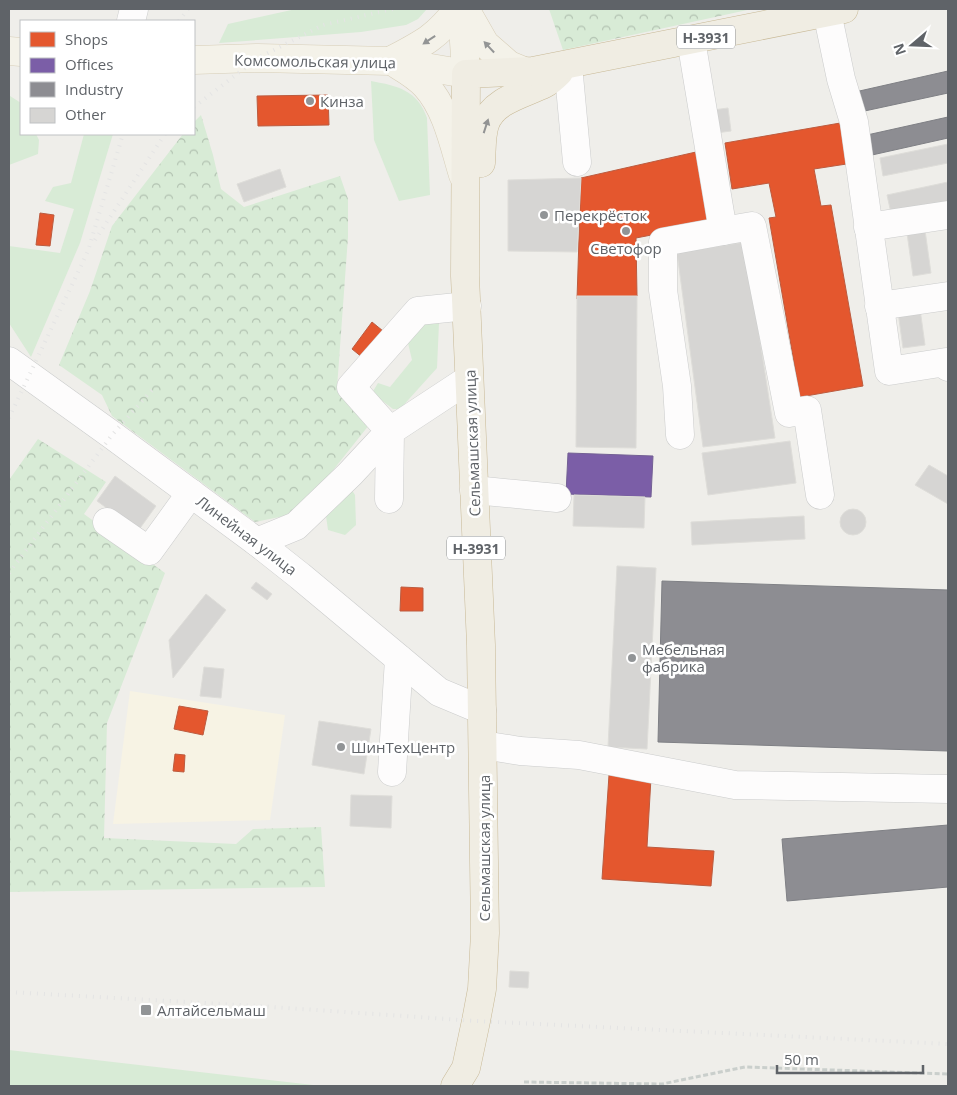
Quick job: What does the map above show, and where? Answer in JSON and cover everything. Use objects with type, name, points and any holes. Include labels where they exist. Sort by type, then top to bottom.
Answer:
[{"type":"highway","name":"Н-3931","points":[[466,74],[526,72],[836,11]]},
{"type":"highway","points":[[466,222],[475,213],[480,197],[482,141],[485,123],[492,112],[506,100],[546,84],[566,65]]},
{"type":"highway","name":"Сельмашская улица","points":[[455,1086],[466,1068],[476,1021],[482,989],[484,934],[481,645],[465,276],[466,74]]},
{"type":"main road","points":[[390,61],[424,44],[435,36],[458,9]]},
{"type":"main road","points":[[464,9],[485,44],[509,65],[526,72]]},
{"type":"main road","name":"Сельмашская улица","points":[[464,9],[466,74]]},
{"type":"main road","name":"Комсомольская улица","points":[[195,60],[258,58],[390,61],[466,74]]},
{"type":"main road","points":[[390,61],[412,73],[426,85],[439,104],[466,181]]},
{"type":"street","points":[[836,11],[841,79],[854,122],[889,371],[948,364]]},
{"type":"street","points":[[691,40],[723,231]]},
{"type":"street","points":[[566,65],[578,162]]},
{"type":"street","points":[[868,227],[948,215]]},
{"type":"street","points":[[680,435],[678,386],[663,290],[664,242],[752,226],[789,413],[807,410],[820,495]]},
{"type":"street","points":[[879,306],[948,296]]},
{"type":"street","points":[[389,499],[390,431],[351,387],[418,311],[467,306]]},
{"type":"street","name":"Линейная улица","points":[[9,361],[257,542],[439,692],[482,710]]},
{"type":"street","points":[[257,542],[296,526],[350,474],[390,431],[469,379]]},
{"type":"street","points":[[474,490],[557,498]]},
{"type":"street","points":[[107,522],[150,551],[191,493]]},
{"type":"street","points":[[392,772],[399,659]]},
{"type":"street","points":[[483,745],[520,751],[579,754],[735,785],[948,789]]},
{"type":"path","points":[[524,1082],[662,1084],[745,1067],[948,1074]]},
{"type":"shaded area","points":[[130,691],[285,715],[270,820],[113,824]]},
{"type":"green space","points":[[296,9],[427,9],[418,19],[406,25],[361,32],[219,43],[228,24]]},
{"type":"green space","points":[[549,9],[752,9],[563,50]]},
{"type":"green space","points":[[371,81],[390,85],[405,91],[418,101],[423,109],[427,118],[430,195],[399,201],[374,140]]},
{"type":"green space","points":[[10,96],[20,102],[20,135],[36,135],[39,140],[38,154],[9,165]]},
{"type":"green space","points":[[201,115],[221,189],[244,207],[340,176],[348,199],[348,237],[337,388],[373,420],[299,513],[255,522],[112,416],[102,395],[59,365],[90,291],[112,226],[182,135],[195,135],[195,121]]},
{"type":"green space","points":[[84,135],[113,135],[80,243],[31,357],[9,323],[9,246],[60,253],[74,209],[45,201],[53,187],[71,183]]},
{"type":"green space","points":[[434,319],[439,323],[437,368],[400,409],[393,409],[372,393],[378,383],[390,387],[412,360],[408,343],[429,320]]},
{"type":"green space","points":[[38,439],[106,482],[84,514],[165,573],[107,723],[104,838],[236,844],[253,829],[321,827],[325,887],[9,892],[9,480]]},
{"type":"green space","points":[[348,484],[355,495],[356,525],[345,535],[328,530],[325,509]]},
{"type":"green space","points":[[9,1050],[322,1086],[9,1086]]},
{"type":"building: Shops","points":[[328,95],[329,125],[258,126],[257,96]]},
{"type":"building: Shops","points":[[846,122],[853,163],[814,169],[821,206],[831,205],[863,386],[800,397],[769,218],[776,217],[769,183],[732,189],[725,143]]},
{"type":"building: Shops","name":"Светофор","points":[[696,152],[708,224],[636,238],[637,296],[577,299],[581,178]]},
{"type":"building: Shops","points":[[40,213],[54,215],[50,246],[36,245]]},
{"type":"building: Shops","points":[[372,322],[383,331],[363,358],[352,349]]},
{"type":"building: Shops","points":[[401,587],[423,588],[423,611],[400,611]]},
{"type":"building: Shops","points":[[179,706],[208,711],[203,735],[174,729]]},
{"type":"building: Shops","points":[[175,754],[185,755],[184,772],[173,771]]},
{"type":"building: Shops","points":[[609,775],[651,778],[647,847],[714,851],[711,886],[602,879]]},
{"type":"building: Offices","points":[[568,453],[653,456],[651,497],[566,494]]},
{"type":"building: Industry","points":[[948,71],[948,93],[860,112],[855,92]]},
{"type":"building: Industry","points":[[948,117],[948,138],[872,155],[867,135]]},
{"type":"building: Industry","points":[[662,581],[948,590],[948,751],[658,742]]},
{"type":"building: Industry","points":[[948,825],[948,887],[787,901],[782,839]]},
{"type":"building: Other","points":[[728,108],[731,131],[716,133],[713,110]]},
{"type":"building: Other","points":[[948,144],[948,163],[883,176],[880,158]]},
{"type":"building: Other","points":[[280,169],[286,187],[244,202],[237,184]]},
{"type":"building: Other","name":"Перекрёсток","points":[[581,178],[577,252],[508,251],[508,180]]},
{"type":"building: Other","points":[[948,182],[948,201],[891,213],[887,195]]},
{"type":"building: Other","points":[[924,223],[931,273],[913,276],[906,226]]},
{"type":"building: Other","points":[[745,242],[775,438],[703,447],[677,253]]},
{"type":"building: Other","points":[[577,296],[637,296],[636,448],[576,447]]},
{"type":"building: Other","points":[[920,309],[925,345],[903,348],[898,312]]},
{"type":"building: Other","points":[[790,441],[796,483],[708,495],[702,453]]},
{"type":"building: Other","points":[[929,465],[948,476],[948,504],[915,485]]},
{"type":"building: Other","points":[[115,476],[156,506],[138,531],[97,501]]},
{"type":"building: Other","points":[[574,495],[645,497],[644,528],[573,526]]},
{"type":"building: Other","points":[[853,509],[862,513],[866,522],[862,531],[853,535],[844,531],[840,522],[844,513]]},
{"type":"building: Other","points":[[804,516],[805,539],[692,545],[691,522]]},
{"type":"building: Other","name":"Мебельная фабрика","points":[[617,566],[656,568],[647,749],[608,747]]},
{"type":"building: Other","points":[[256,582],[272,594],[267,600],[251,588]]},
{"type":"building: Other","points":[[206,594],[226,610],[173,678],[169,640]]},
{"type":"building: Other","points":[[204,667],[224,669],[221,698],[200,696]]},
{"type":"building: Other","name":"ШинТехЦентр","points":[[319,721],[371,729],[364,774],[312,765]]},
{"type":"building: Other","points":[[351,795],[392,796],[391,828],[350,826]]},
{"type":"building: Other","points":[[510,971],[529,972],[528,988],[509,987]]},
{"type":"railway","points":[[180,20],[188,9]]},
{"type":"railway","points":[[195,106],[258,58],[323,25],[393,9]]},
{"type":"railway","points":[[9,418],[88,251],[123,135]]},
{"type":"railway","points":[[95,240],[164,135]]},
{"type":"railway","points":[[9,573],[112,435],[152,390]]},
{"type":"railway","points":[[9,992],[476,1021],[948,1044]]},
{"type":"place","name":"Кинза","points":[[310,101]]},
{"type":"place","name":"Перекрёсток","points":[[544,215]]},
{"type":"place","name":"Светофор","points":[[626,231]]},
{"type":"place","name":"Мебельная фабрика","points":[[632,658]]},
{"type":"place","name":"ШинТехЦентр","points":[[341,747]]},
{"type":"place","name":"Алтайсельмаш","points":[[146,1010]]}]
